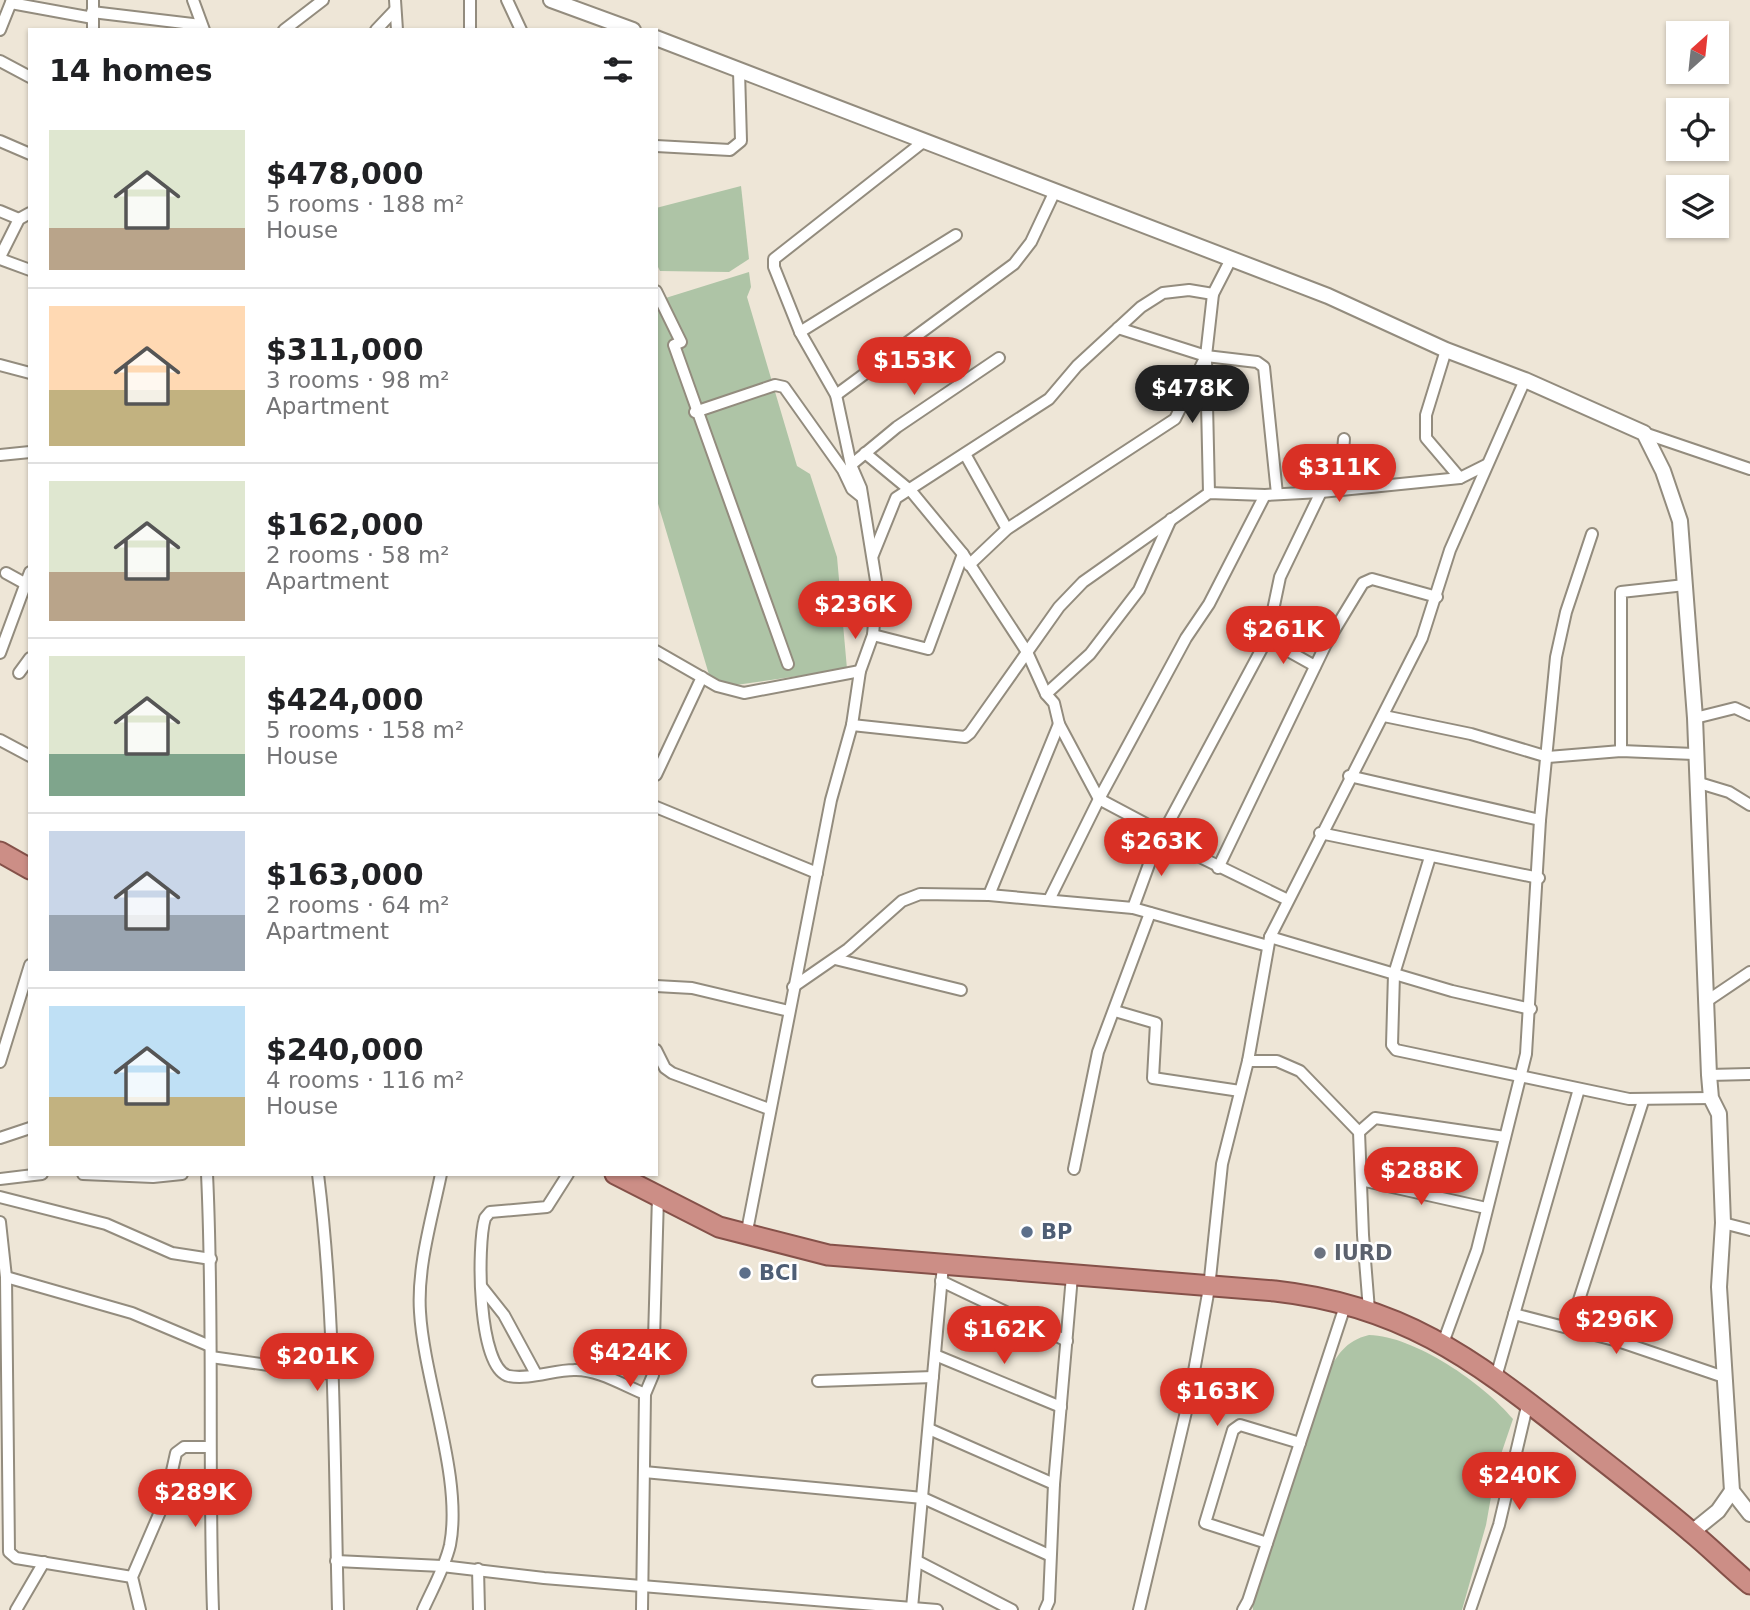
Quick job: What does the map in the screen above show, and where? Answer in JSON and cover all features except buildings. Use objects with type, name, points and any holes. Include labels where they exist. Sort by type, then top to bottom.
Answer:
[{"type":"highway","points":[[0,852],[28,868]]},
{"type":"highway","points":[[619,1176],[719,1227],[828,1255],[942,1273],[1072,1276],[1286,1293],[1346,1303],[1370,1310],[1443,1343],[1496,1377],[1692,1532],[1750,1584]]},
{"type":"street","points":[[93,0],[93,20]]},
{"type":"street","points":[[0,30],[12,2],[93,20],[202,27],[193,0]]},
{"type":"street","points":[[287,28],[323,0]]},
{"type":"street","points":[[470,0],[470,28]]},
{"type":"street","points":[[507,0],[520,28]]},
{"type":"street","points":[[551,0],[628,28]]},
{"type":"street","points":[[378,28],[395,5]]},
{"type":"street","points":[[395,5],[397,28]]},
{"type":"street","points":[[658,39],[1328,296],[1446,350],[1525,380],[1644,433],[1750,469]]},
{"type":"street","points":[[0,61],[28,76]]},
{"type":"street","points":[[658,146],[730,150],[738,147],[741,141],[739,71]]},
{"type":"street","points":[[0,141],[28,153]]},
{"type":"street","points":[[746,1236],[831,800],[852,725],[860,671],[873,635],[877,587],[862,497],[851,465],[836,395],[800,332],[774,267],[775,259],[923,142]]},
{"type":"street","points":[[836,395],[1014,264],[1031,242],[1055,191]]},
{"type":"street","points":[[0,211],[19,219]]},
{"type":"street","points":[[28,214],[19,219],[0,258],[28,269]]},
{"type":"street","points":[[800,332],[956,235]]},
{"type":"street","points":[[1209,493],[1206,356],[1213,294],[1230,259]]},
{"type":"street","points":[[872,557],[896,498],[911,491],[1049,399],[1077,366],[1118,328],[1163,293],[1189,290],[1213,294]]},
{"type":"street","points":[[658,295],[681,342],[674,345],[695,412],[788,664]]},
{"type":"street","points":[[1049,900],[1099,799],[1186,638],[1209,604],[1271,495],[1264,366],[1257,362],[1206,356],[1118,328]]},
{"type":"street","points":[[1446,350],[1426,415],[1426,438],[1461,477],[1478,490]]},
{"type":"street","points":[[873,635],[928,649],[966,559],[1007,529],[1175,419],[1206,356]]},
{"type":"street","points":[[851,465],[897,427],[999,358]]},
{"type":"street","points":[[0,365],[28,372]]},
{"type":"street","points":[[1139,1610],[1189,1399],[1209,1288],[1220,1181],[1248,1061],[1269,942],[1320,833],[1384,716],[1422,638],[1450,550],[1525,380]]},
{"type":"street","points":[[695,412],[775,386],[785,387],[843,470],[852,489],[862,497]]},
{"type":"street","points":[[1644,433],[1674,500],[1680,521],[1695,718],[1694,754],[1709,1074],[1711,1098],[1719,1114],[1724,1223],[1718,1287],[1732,1491],[1718,1511],[1692,1532]]},
{"type":"street","points":[[1340,488],[1343,439]]},
{"type":"street","points":[[0,455],[28,452]]},
{"type":"street","points":[[865,453],[911,491],[966,559],[1027,652],[1046,694],[1056,708],[1059,724],[1099,799],[1218,867],[1288,900]]},
{"type":"street","points":[[965,454],[1007,529]]},
{"type":"street","points":[[852,725],[965,737],[976,726],[1059,607],[1083,582],[1209,493],[1271,495],[1321,492],[1461,477],[1486,465]]},
{"type":"street","points":[[1133,908],[1161,835],[1267,639],[1280,576],[1321,492]]},
{"type":"street","points":[[1046,694],[1090,654],[1139,590],[1172,517]]},
{"type":"street","points":[[1443,1343],[1477,1250],[1522,1077],[1531,1009],[1540,820],[1556,657],[1566,612],[1592,534]]},
{"type":"street","points":[[6,573],[26,584]]},
{"type":"street","points":[[0,653],[26,601],[28,578]]},
{"type":"street","points":[[1218,867],[1332,633],[1367,579],[1437,597]]},
{"type":"street","points":[[1621,751],[1621,592],[1685,585]]},
{"type":"street","points":[[1267,639],[1315,666]]},
{"type":"street","points":[[659,657],[730,692],[744,693],[860,671]]},
{"type":"street","points":[[19,673],[28,661]]},
{"type":"street","points":[[658,771],[702,677]]},
{"type":"street","points":[[1695,718],[1735,708],[1750,715]]},
{"type":"street","points":[[1384,716],[1471,734],[1548,757],[1621,751],[1694,754]]},
{"type":"street","points":[[989,895],[1059,724]]},
{"type":"street","points":[[0,740],[28,755]]},
{"type":"street","points":[[1349,776],[1540,820]]},
{"type":"street","points":[[1696,782],[1729,792],[1750,805]]},
{"type":"street","points":[[658,808],[719,836],[720,832],[817,873]]},
{"type":"street","points":[[1320,833],[1539,878]]},
{"type":"street","points":[[1430,857],[1394,974],[1392,1045],[1396,1050],[1643,1101],[1711,1098]]},
{"type":"street","points":[[793,987],[835,959],[911,896],[989,895],[1133,908],[1531,1009]]},
{"type":"street","points":[[1073,1169],[1098,1052],[1115,1011],[1144,921],[1150,913]]},
{"type":"street","points":[[835,959],[961,990]]},
{"type":"street","points":[[0,1062],[28,971]]},
{"type":"street","points":[[1707,1001],[1750,972]]},
{"type":"street","points":[[658,986],[692,988],[789,1010]]},
{"type":"street","points":[[1115,1011],[1156,1023],[1153,1078],[1240,1091]]},
{"type":"street","points":[[658,1054],[665,1068],[672,1073],[769,1110]]},
{"type":"street","points":[[1248,1061],[1277,1061],[1300,1071],[1359,1132],[1370,1310]]},
{"type":"street","points":[[1709,1074],[1750,1074]]},
{"type":"street","points":[[1496,1377],[1578,1089]]},
{"type":"street","points":[[1570,1328],[1643,1101]]},
{"type":"street","points":[[1359,1132],[1375,1118],[1505,1138]]},
{"type":"street","points":[[0,1138],[28,1129]]},
{"type":"street","points":[[0,1179],[28,1176]]},
{"type":"street","points":[[130,1176],[163,1176]]},
{"type":"street","points":[[207,1176],[211,1259],[209,1447],[213,1610]]},
{"type":"street","points":[[318,1176],[329,1261],[337,1467],[338,1610]]},
{"type":"street","points":[[424,1610],[450,1547],[451,1507],[420,1312],[423,1264],[441,1176]]},
{"type":"street","points":[[568,1176],[547,1207],[490,1212],[485,1218],[481,1286],[485,1324],[496,1366],[500,1372],[510,1376],[590,1371],[645,1394]]},
{"type":"street","points":[[1361,1180],[1486,1208]]},
{"type":"street","points":[[642,1610],[645,1394],[653,1375],[658,1196]]},
{"type":"street","points":[[0,1197],[106,1224],[172,1253],[211,1259]]},
{"type":"street","points":[[0,1222],[5,1247],[6,1277],[9,1552],[16,1558],[132,1577]]},
{"type":"street","points":[[1724,1223],[1750,1230]]},
{"type":"street","points":[[912,1608],[942,1273],[1067,1342]]},
{"type":"street","points":[[1050,1607],[1049,1555],[1072,1276]]},
{"type":"street","points":[[6,1277],[125,1311],[210,1352],[332,1374]]},
{"type":"street","points":[[481,1286],[504,1314],[536,1374]]},
{"type":"street","points":[[1247,1607],[1346,1303]]},
{"type":"street","points":[[1514,1314],[1674,1358],[1724,1377]]},
{"type":"street","points":[[935,1355],[1061,1407]]},
{"type":"street","points":[[818,1381],[933,1377]]},
{"type":"street","points":[[1469,1610],[1499,1525],[1528,1402]]},
{"type":"street","points":[[1267,1544],[1205,1523],[1233,1430],[1240,1425],[1300,1443]]},
{"type":"street","points":[[929,1429],[1054,1484]]},
{"type":"street","points":[[141,1610],[132,1577],[166,1498],[178,1449],[209,1447]]},
{"type":"street","points":[[644,1472],[923,1498],[1049,1555]]},
{"type":"street","points":[[1732,1491],[1748,1508]]},
{"type":"street","points":[[336,1561],[478,1569],[814,1605],[937,1610]]},
{"type":"street","points":[[916,1561],[1012,1610]]},
{"type":"street","points":[[16,1610],[44,1562]]},
{"type":"street","points":[[478,1569],[479,1610]]},
{"type":"green space","points":[[741,186],[749,259],[729,272],[660,271],[658,207]]},
{"type":"green space","points":[[749,272],[751,287],[747,297],[797,466],[810,474],[837,557],[847,669],[736,685],[720,684],[710,678],[658,504],[658,300]]},
{"type":"green space","points":[[1369,1335],[1387,1337],[1407,1344],[1447,1364],[1485,1391],[1513,1419],[1496,1469],[1486,1525],[1462,1610],[1253,1610],[1252,1602],[1326,1376],[1348,1345]]},
{"type":"place","name":"BP","points":[[1027,1232]]},
{"type":"place","name":"IURD","points":[[1320,1253]]},
{"type":"place","name":"BCI","points":[[745,1273]]}]
